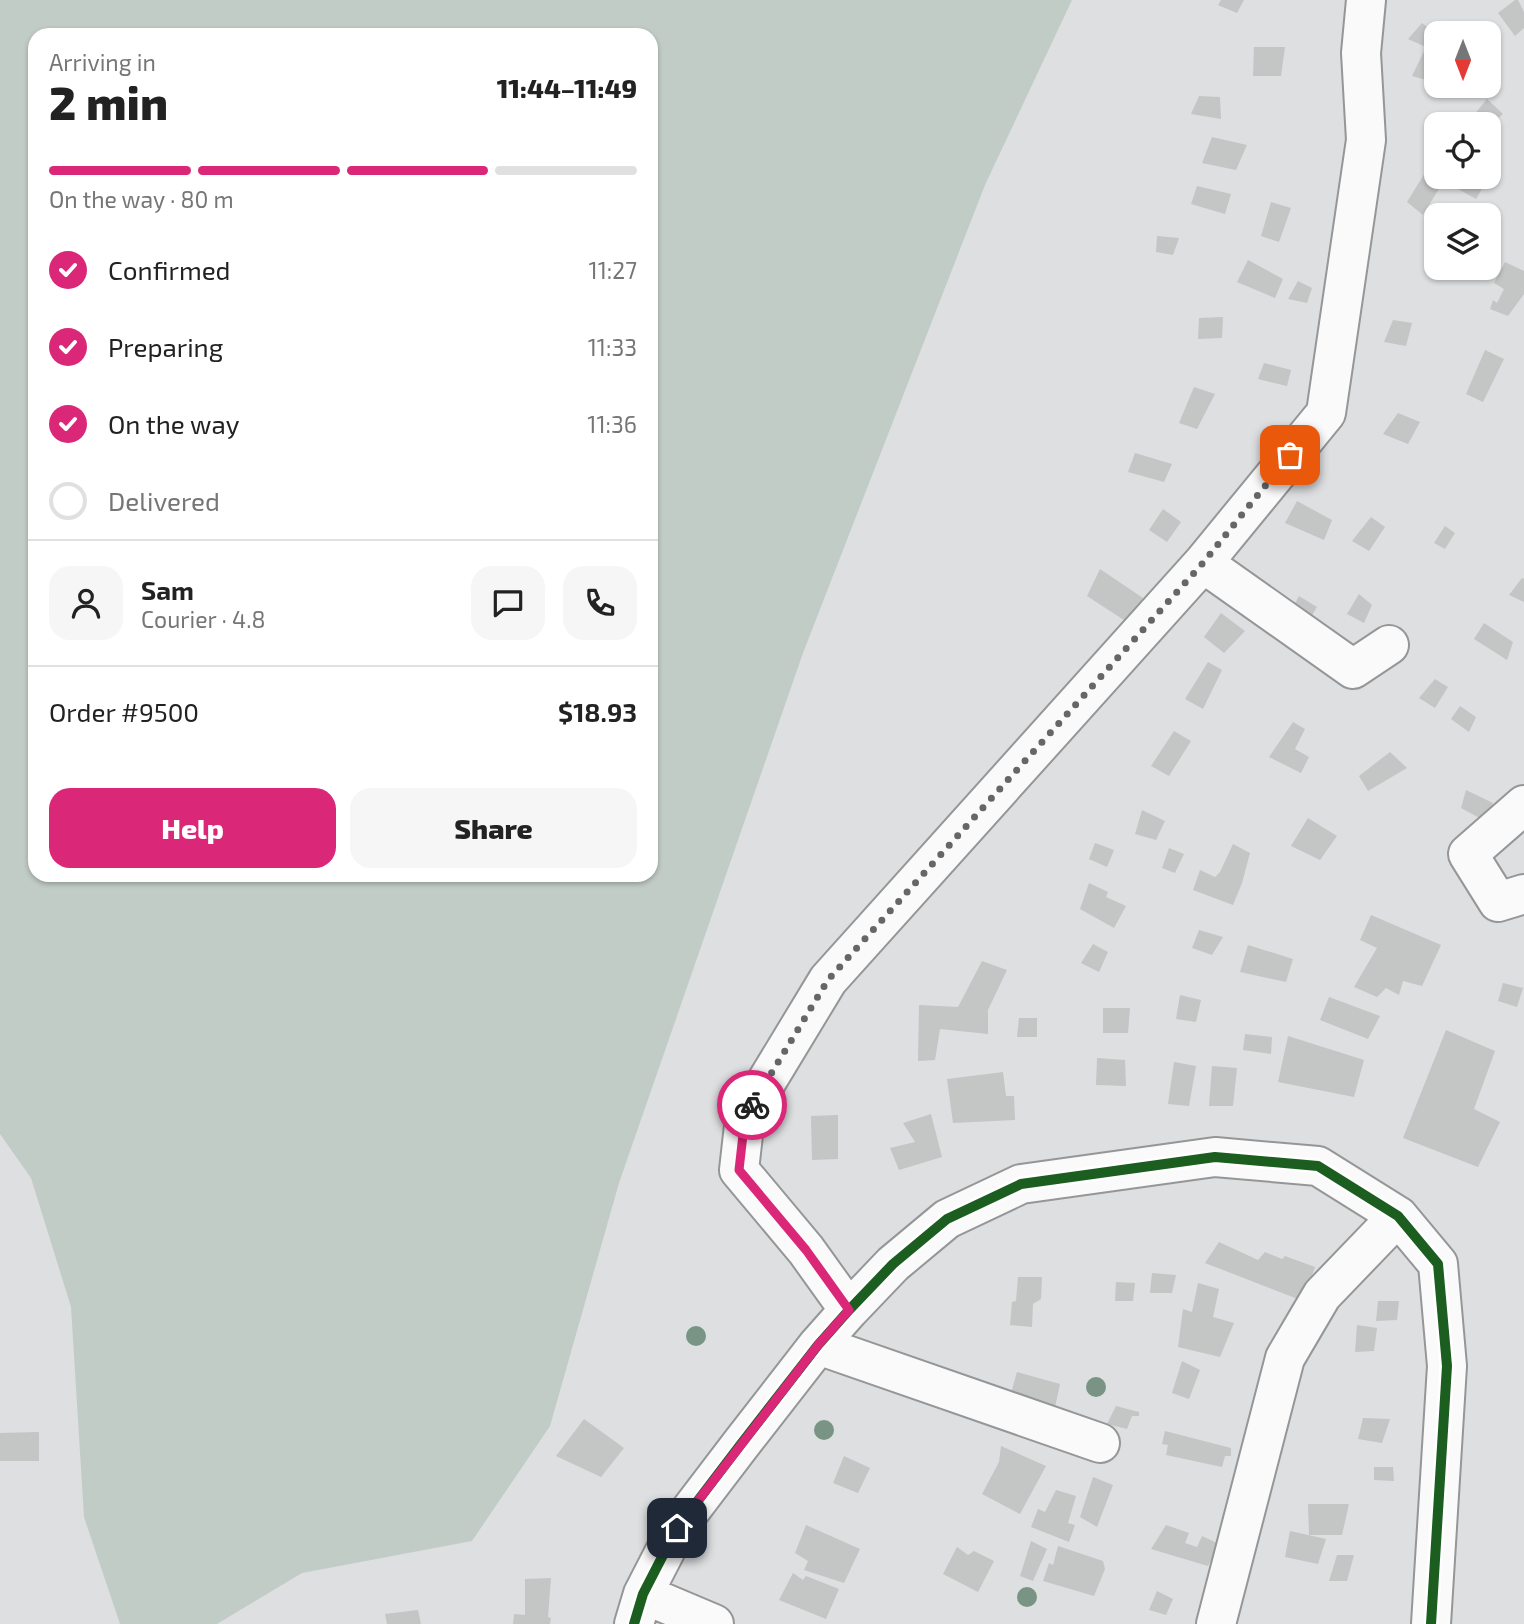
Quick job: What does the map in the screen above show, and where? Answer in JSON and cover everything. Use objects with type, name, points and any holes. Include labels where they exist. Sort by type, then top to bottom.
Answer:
[{"type":"street","points":[[849,1310],[806,1250],[739,1170],[745,1117],[828,980],[1203,563],[1326,412],[1366,140],[1361,53],[1366,0]]},
{"type":"street","points":[[1203,563],[1353,668],[1389,645]]},
{"type":"street","points":[[1524,805],[1468,854],[1498,902],[1524,894]]},
{"type":"street","points":[[714,1624],[638,1609],[677,1528],[818,1345],[893,1264],[947,1219],[1021,1184],[1215,1157],[1318,1166],[1398,1216],[1438,1264],[1447,1366],[1431,1624]]},
{"type":"street","points":[[1216,1624],[1285,1358],[1322,1295],[1398,1216]]},
{"type":"street","points":[[818,1345],[1100,1443]]},
{"type":"shaded area","points":[[0,0],[1072,0],[985,185],[803,653],[619,1183],[550,1426],[472,1541],[302,1573],[217,1624],[120,1624],[84,1517],[71,1307],[31,1178],[0,1134]]},
{"type":"building","points":[[1221,0],[1244,0],[1237,13],[1218,5]]},
{"type":"building","points":[[1518,0],[1524,12],[1524,28],[1515,36],[1498,13]]},
{"type":"building","points":[[1422,23],[1424,24],[1424,46],[1408,39]]},
{"type":"building","points":[[1254,47],[1285,47],[1281,76],[1253,76]]},
{"type":"building","points":[[1424,51],[1424,79],[1412,76]]},
{"type":"building","points":[[1199,96],[1220,97],[1221,119],[1191,114]]},
{"type":"building","points":[[1487,99],[1501,112],[1476,112]]},
{"type":"building","points":[[1212,137],[1247,145],[1236,170],[1202,163]]},
{"type":"building","points":[[1424,174],[1424,189],[1439,189],[1430,203],[1424,203],[1423,215],[1407,202]]},
{"type":"building","points":[[1197,186],[1231,194],[1225,214],[1191,204]]},
{"type":"building","points":[[1458,189],[1482,189],[1476,199]]},
{"type":"building","points":[[1271,202],[1291,208],[1279,242],[1261,236]]},
{"type":"building","points":[[1157,236],[1179,238],[1173,255],[1156,252]]},
{"type":"building","points":[[1248,260],[1283,279],[1275,298],[1237,282]]},
{"type":"building","points":[[1505,262],[1524,271],[1524,294],[1508,316],[1490,309],[1493,300],[1497,303],[1504,289],[1494,283],[1496,280],[1501,280],[1501,270]]},
{"type":"building","points":[[1298,281],[1312,288],[1307,303],[1288,299]]},
{"type":"building","points":[[1223,317],[1222,338],[1198,339],[1199,318]]},
{"type":"building","points":[[1393,320],[1412,323],[1406,346],[1384,342]]},
{"type":"building","points":[[1485,350],[1504,359],[1483,402],[1466,394]]},
{"type":"building","points":[[1264,363],[1291,370],[1287,386],[1258,379]]},
{"type":"building","points":[[1194,387],[1215,394],[1197,429],[1179,423]]},
{"type":"building","points":[[1398,413],[1420,422],[1408,444],[1383,434]]},
{"type":"building","points":[[1135,453],[1172,464],[1164,482],[1128,472]]},
{"type":"building","points":[[1297,501],[1332,520],[1324,540],[1285,523]]},
{"type":"building","points":[[1163,509],[1181,522],[1167,542],[1149,530]]},
{"type":"building","points":[[1371,517],[1385,527],[1369,551],[1352,541]]},
{"type":"building","points":[[1445,526],[1455,533],[1445,549],[1434,543]]},
{"type":"building","points":[[1100,569],[1143,598],[1127,622],[1087,596]]},
{"type":"building","points":[[1522,578],[1524,579],[1524,602],[1509,595]]},
{"type":"building","points":[[1359,594],[1372,605],[1364,623],[1347,614]]},
{"type":"building","points":[[1299,596],[1317,607],[1304,629],[1287,618]]},
{"type":"building","points":[[1221,613],[1245,631],[1224,653],[1204,637]]},
{"type":"building","points":[[1484,623],[1513,642],[1507,660],[1474,639]]},
{"type":"building","points":[[1208,662],[1222,670],[1203,709],[1185,699]]},
{"type":"building","points":[[1435,679],[1448,687],[1435,708],[1419,698]]},
{"type":"building","points":[[1460,706],[1476,717],[1469,732],[1451,719]]},
{"type":"building","points":[[1293,722],[1305,729],[1295,749],[1309,757],[1301,773],[1269,757]]},
{"type":"building","points":[[1174,731],[1191,741],[1169,776],[1151,766]]},
{"type":"building","points":[[1390,752],[1407,768],[1368,791],[1359,776]]},
{"type":"building","points":[[1466,790],[1493,803],[1485,821],[1461,808]]},
{"type":"building","points":[[1142,810],[1165,821],[1156,840],[1135,834]]},
{"type":"building","points":[[1308,818],[1337,836],[1320,860],[1291,846]]},
{"type":"building","points":[[1095,843],[1114,850],[1107,867],[1089,859]]},
{"type":"building","points":[[1233,844],[1250,853],[1233,905],[1193,890],[1200,870],[1215,877],[1220,872]]},
{"type":"building","points":[[1169,848],[1184,854],[1175,873],[1162,868]]},
{"type":"building","points":[[1089,883],[1108,892],[1106,897],[1126,906],[1114,928],[1080,909]]},
{"type":"building","points":[[1371,915],[1441,945],[1422,986],[1403,981],[1399,995],[1386,988],[1377,997],[1354,987],[1377,948],[1360,940]]},
{"type":"building","points":[[1199,930],[1223,937],[1212,955],[1192,948]]},
{"type":"building","points":[[1093,944],[1108,952],[1099,972],[1081,963]]},
{"type":"building","points":[[1248,945],[1293,959],[1286,982],[1240,972]]},
{"type":"building","points":[[982,961],[1007,970],[988,1010],[988,1034],[940,1029],[935,1060],[918,1061],[919,1005],[958,1007]]},
{"type":"building","points":[[1503,983],[1523,988],[1517,1007],[1498,1001]]},
{"type":"building","points":[[1180,995],[1201,1000],[1196,1022],[1176,1019]]},
{"type":"building","points":[[1329,997],[1380,1016],[1368,1039],[1320,1020]]},
{"type":"building","points":[[1103,1008],[1130,1008],[1128,1033],[1103,1033]]},
{"type":"building","points":[[1019,1018],[1037,1018],[1037,1037],[1017,1037]]},
{"type":"building","points":[[1446,1030],[1495,1051],[1474,1109],[1500,1122],[1478,1167],[1403,1138]]},
{"type":"building","points":[[1245,1034],[1272,1037],[1271,1054],[1243,1050]]},
{"type":"building","points":[[1288,1036],[1364,1060],[1354,1097],[1278,1082]]},
{"type":"building","points":[[1097,1058],[1125,1060],[1126,1086],[1096,1085]]},
{"type":"building","points":[[1174,1062],[1196,1066],[1189,1106],[1168,1104]]},
{"type":"building","points":[[1212,1066],[1237,1068],[1233,1106],[1209,1106]]},
{"type":"building","points":[[1003,1072],[1006,1096],[1014,1096],[1015,1120],[953,1123],[947,1079]]},
{"type":"building","points":[[931,1114],[942,1157],[899,1170],[890,1148],[915,1142],[903,1123]]},
{"type":"building","points":[[838,1115],[838,1159],[812,1160],[811,1116]]},
{"type":"building","points":[[1219,1242],[1258,1260],[1265,1252],[1315,1267],[1303,1301],[1205,1263]]},
{"type":"building","points":[[1152,1273],[1176,1275],[1172,1293],[1150,1293]]},
{"type":"building","points":[[1018,1277],[1042,1277],[1041,1299],[1033,1304],[1032,1327],[1010,1325]]},
{"type":"building","points":[[1116,1282],[1135,1283],[1133,1301],[1115,1301]]},
{"type":"building","points":[[1198,1283],[1219,1289],[1213,1317],[1234,1323],[1220,1357],[1178,1347],[1183,1309],[1192,1312]]},
{"type":"building","points":[[1378,1301],[1399,1301],[1397,1320],[1376,1321]]},
{"type":"building","points":[[1357,1325],[1377,1328],[1374,1351],[1355,1352]]},
{"type":"building","points":[[1182,1361],[1200,1370],[1189,1399],[1172,1393]]},
{"type":"building","points":[[1017,1372],[1060,1384],[1054,1412],[1009,1400]]},
{"type":"building","points":[[1116,1406],[1139,1412],[1139,1416],[1132,1416],[1127,1429],[1107,1424]]},
{"type":"building","points":[[1363,1418],[1390,1419],[1382,1443],[1358,1439]]},
{"type":"building","points":[[584,1419],[624,1448],[601,1477],[556,1456]]},
{"type":"building","points":[[1165,1431],[1231,1448],[1231,1456],[1225,1456],[1222,1467],[1166,1455],[1168,1445],[1162,1444]]},
{"type":"building","points":[[39,1432],[39,1461],[0,1461],[0,1433]]},
{"type":"building","points":[[1001,1446],[1046,1466],[1020,1514],[982,1494],[999,1462]]},
{"type":"building","points":[[844,1456],[870,1468],[858,1493],[833,1483]]},
{"type":"building","points":[[1374,1467],[1393,1467],[1394,1481],[1374,1480]]},
{"type":"building","points":[[1093,1477],[1113,1485],[1097,1527],[1080,1517]]},
{"type":"building","points":[[1056,1490],[1076,1496],[1068,1523],[1075,1525],[1069,1542],[1031,1527],[1038,1509],[1045,1512]]},
{"type":"building","points":[[1308,1504],[1349,1504],[1342,1535],[1309,1535]]},
{"type":"building","points":[[806,1525],[860,1549],[844,1583],[804,1570],[808,1561],[795,1553]]},
{"type":"building","points":[[1166,1525],[1189,1533],[1185,1543],[1197,1547],[1202,1536],[1219,1544],[1208,1566],[1151,1549]]},
{"type":"building","points":[[1290,1531],[1326,1539],[1318,1564],[1285,1557]]},
{"type":"building","points":[[1031,1541],[1047,1549],[1033,1581],[1020,1576]]},
{"type":"building","points":[[1058,1546],[1103,1561],[1105,1569],[1094,1596],[1043,1581],[1049,1563],[1053,1565]]},
{"type":"building","points":[[957,1547],[968,1555],[974,1551],[994,1561],[978,1592],[943,1574]]},
{"type":"building","points":[[1337,1555],[1354,1555],[1347,1581],[1329,1581]]},
{"type":"building","points":[[793,1573],[803,1580],[806,1576],[839,1589],[826,1619],[779,1600]]},
{"type":"building","points":[[551,1578],[548,1617],[551,1618],[550,1624],[513,1624],[514,1614],[525,1615],[525,1579]]},
{"type":"building","points":[[1157,1591],[1173,1599],[1166,1615],[1149,1610]]},
{"type":"building","points":[[418,1610],[421,1624],[387,1624],[385,1614]]},
{"type":"cycle path","points":[[634,1624],[643,1594],[677,1528],[741,1444],[818,1345],[849,1310],[893,1264],[947,1219],[1021,1184],[1215,1157],[1318,1166],[1398,1216],[1438,1264],[1447,1366],[1431,1624]]},
{"type":"way so far","points":[[752,1105],[828,980],[1203,563],[1290,455]]},
{"type":"route","points":[[677,1528],[818,1345],[849,1310],[806,1250],[739,1170],[745,1117],[752,1105]]}]
